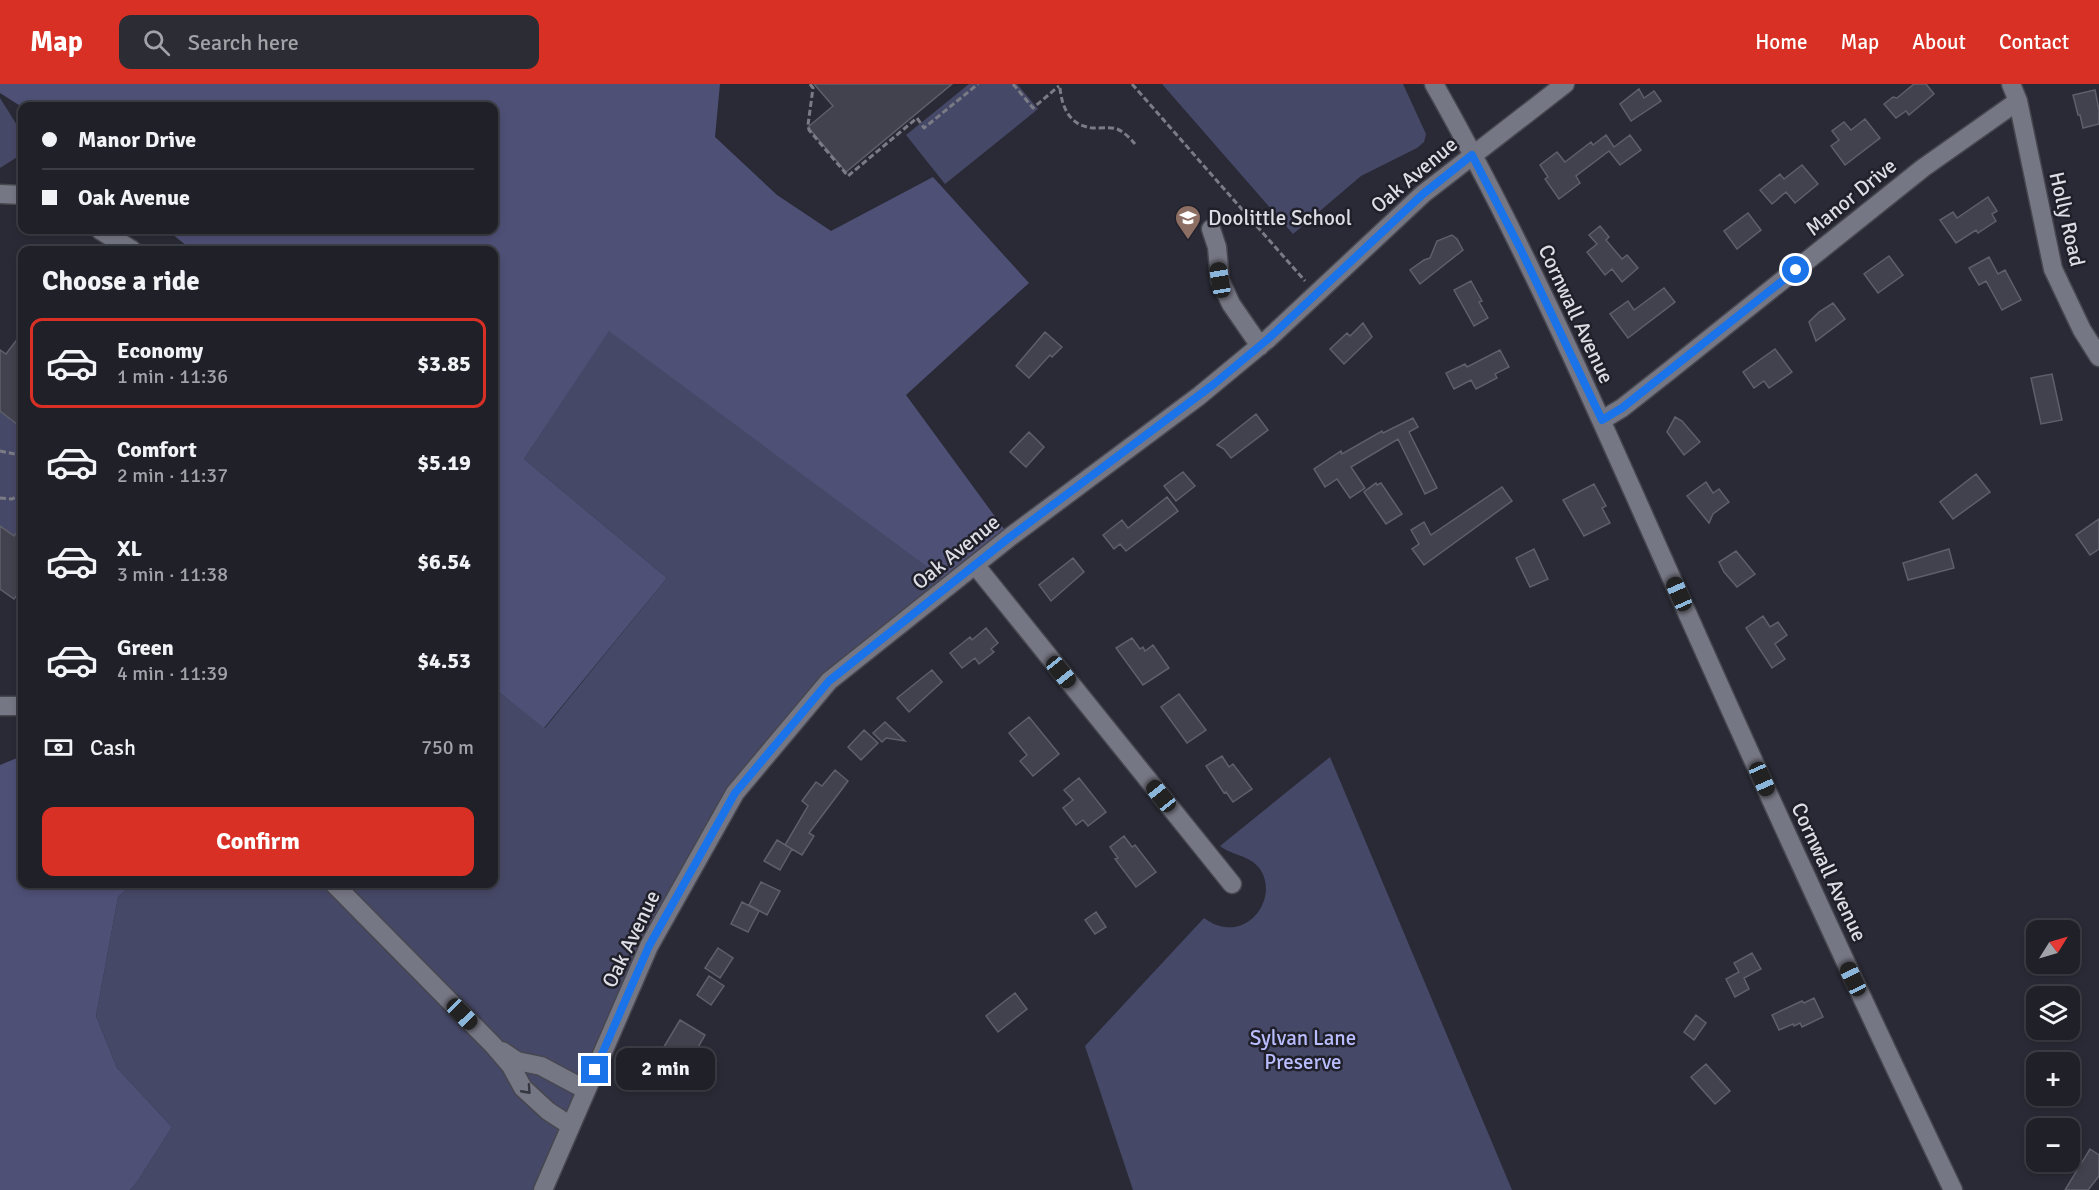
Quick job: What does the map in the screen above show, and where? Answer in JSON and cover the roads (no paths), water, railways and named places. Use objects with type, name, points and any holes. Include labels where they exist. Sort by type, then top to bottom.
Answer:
[{"type":"street","name":"Cornwall Avenue","points":[[1434,84],[1521,250],[1602,420],[1753,759],[1953,1190]]},
{"type":"street","name":"Oak Avenue","points":[[543,1190],[649,946],[735,793],[829,681],[1010,537],[1199,396],[1260,346],[1423,194],[1565,84]]},
{"type":"street","name":"Holly Road","points":[[2015,92],[2053,269],[2082,330],[2099,357]]},
{"type":"street","name":"Manor Drive","points":[[1602,420],[1622,408],[1669,371],[2015,92]]},
{"type":"street","points":[[0,194],[18,195]]},
{"type":"street","points":[[1211,229],[1217,247],[1220,280],[1231,304],[1260,346]]},
{"type":"street","points":[[106,234],[126,246]]},
{"type":"street","points":[[976,566],[1232,884]]},
{"type":"street","points":[[0,706],[18,706]]},
{"type":"street","points":[[338,888],[493,1045],[511,1066],[523,1088],[548,1111],[571,1126]]},
{"type":"street","points":[[493,1045],[517,1061],[541,1066],[586,1090]]},
{"type":"place","name":"Doolittle School","points":[[1188,241]]},
{"type":"park label","name":"Sylvan Lane Preserve","points":[[1303,1050]]}]
